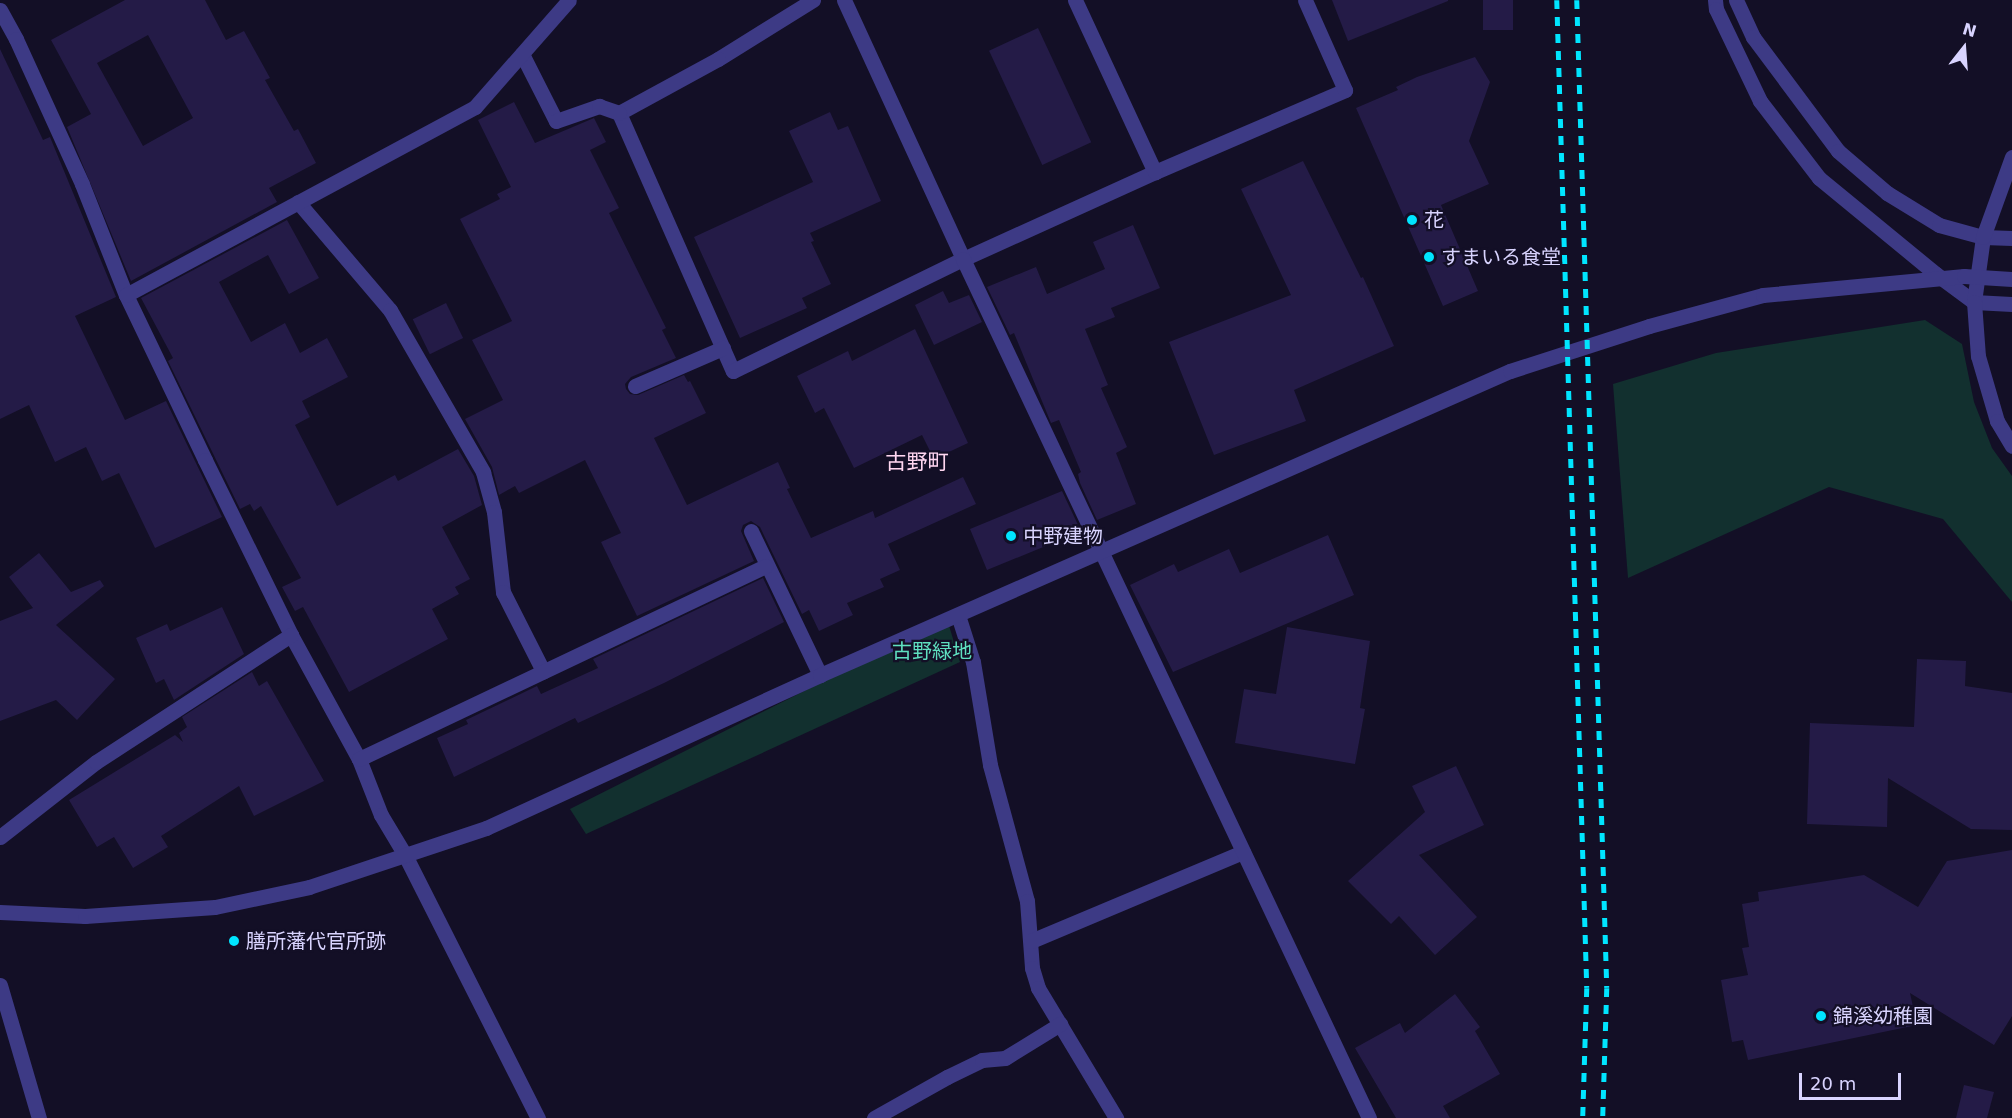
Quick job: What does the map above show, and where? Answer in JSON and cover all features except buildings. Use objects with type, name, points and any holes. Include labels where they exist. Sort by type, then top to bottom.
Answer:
[{"type":"street","points":[[126,295],[475,107],[569,0]]},
{"type":"street","points":[[619,113],[718,59],[813,0]]},
{"type":"street","points":[[844,0],[963,259],[1369,1118]]},
{"type":"street","points":[[1075,0],[1155,172]]},
{"type":"street","points":[[522,54],[556,121],[599,106],[619,113],[733,371],[963,259],[1155,172],[1346,90],[1305,0]]},
{"type":"street","points":[[1714,0],[1716,9],[1760,101],[1819,178],[1936,274],[1974,302],[2012,304]]},
{"type":"street","points":[[1736,0],[1753,37],[1838,151],[1912,211],[1939,225],[1983,237],[2012,238]]},
{"type":"street","points":[[0,10],[16,39],[82,184],[126,295],[291,635],[358,759],[381,814],[405,855],[538,1118]]},
{"type":"street","points":[[2012,157],[1983,237],[1974,302],[1978,356],[1997,421],[2012,446]]},
{"type":"street","points":[[298,202],[390,310],[483,472],[494,512],[502,592],[543,670]]},
{"type":"street","points":[[0,912],[85,916],[215,907],[309,887],[486,828],[820,675],[1510,371],[1649,326],[1763,295],[1964,276],[2012,279]]},
{"type":"street","points":[[635,386],[723,348]]},
{"type":"street","points":[[751,531],[820,675]]},
{"type":"street","points":[[358,759],[766,566]]},
{"type":"street","points":[[958,615],[973,662],[990,765],[1027,901],[1032,968],[1038,988],[1116,1118]]},
{"type":"street","points":[[0,837],[96,762],[291,635]]},
{"type":"street","points":[[1031,941],[1243,852]]},
{"type":"street","points":[[0,985],[39,1118]]},
{"type":"street","points":[[874,1118],[982,1060],[1005,1058],[1060,1024]]},
{"type":"green space","points":[[1925,320],[1962,344],[1974,402],[1992,448],[2012,476],[2012,602],[1943,519],[1829,487],[1628,578],[1613,384],[1716,353]]},
{"type":"green space","name":"古野緑地","points":[[947,619],[960,662],[586,834],[570,809]]},
{"type":"railway","points":[[1557,0],[1587,988],[1583,1118]]},
{"type":"railway","points":[[1577,0],[1607,988],[1603,1118]]},
{"type":"place","name":"花","points":[[1412,220]]},
{"type":"place","name":"すまいる食堂","points":[[1429,257]]},
{"type":"place","name":"中野建物","points":[[1011,536]]},
{"type":"place","name":"膳所藩代官所跡","points":[[234,941]]},
{"type":"place","name":"錦溪幼稚園","points":[[1821,1016]]},
{"type":"district","name":"古野町","points":[[917,462]]}]
